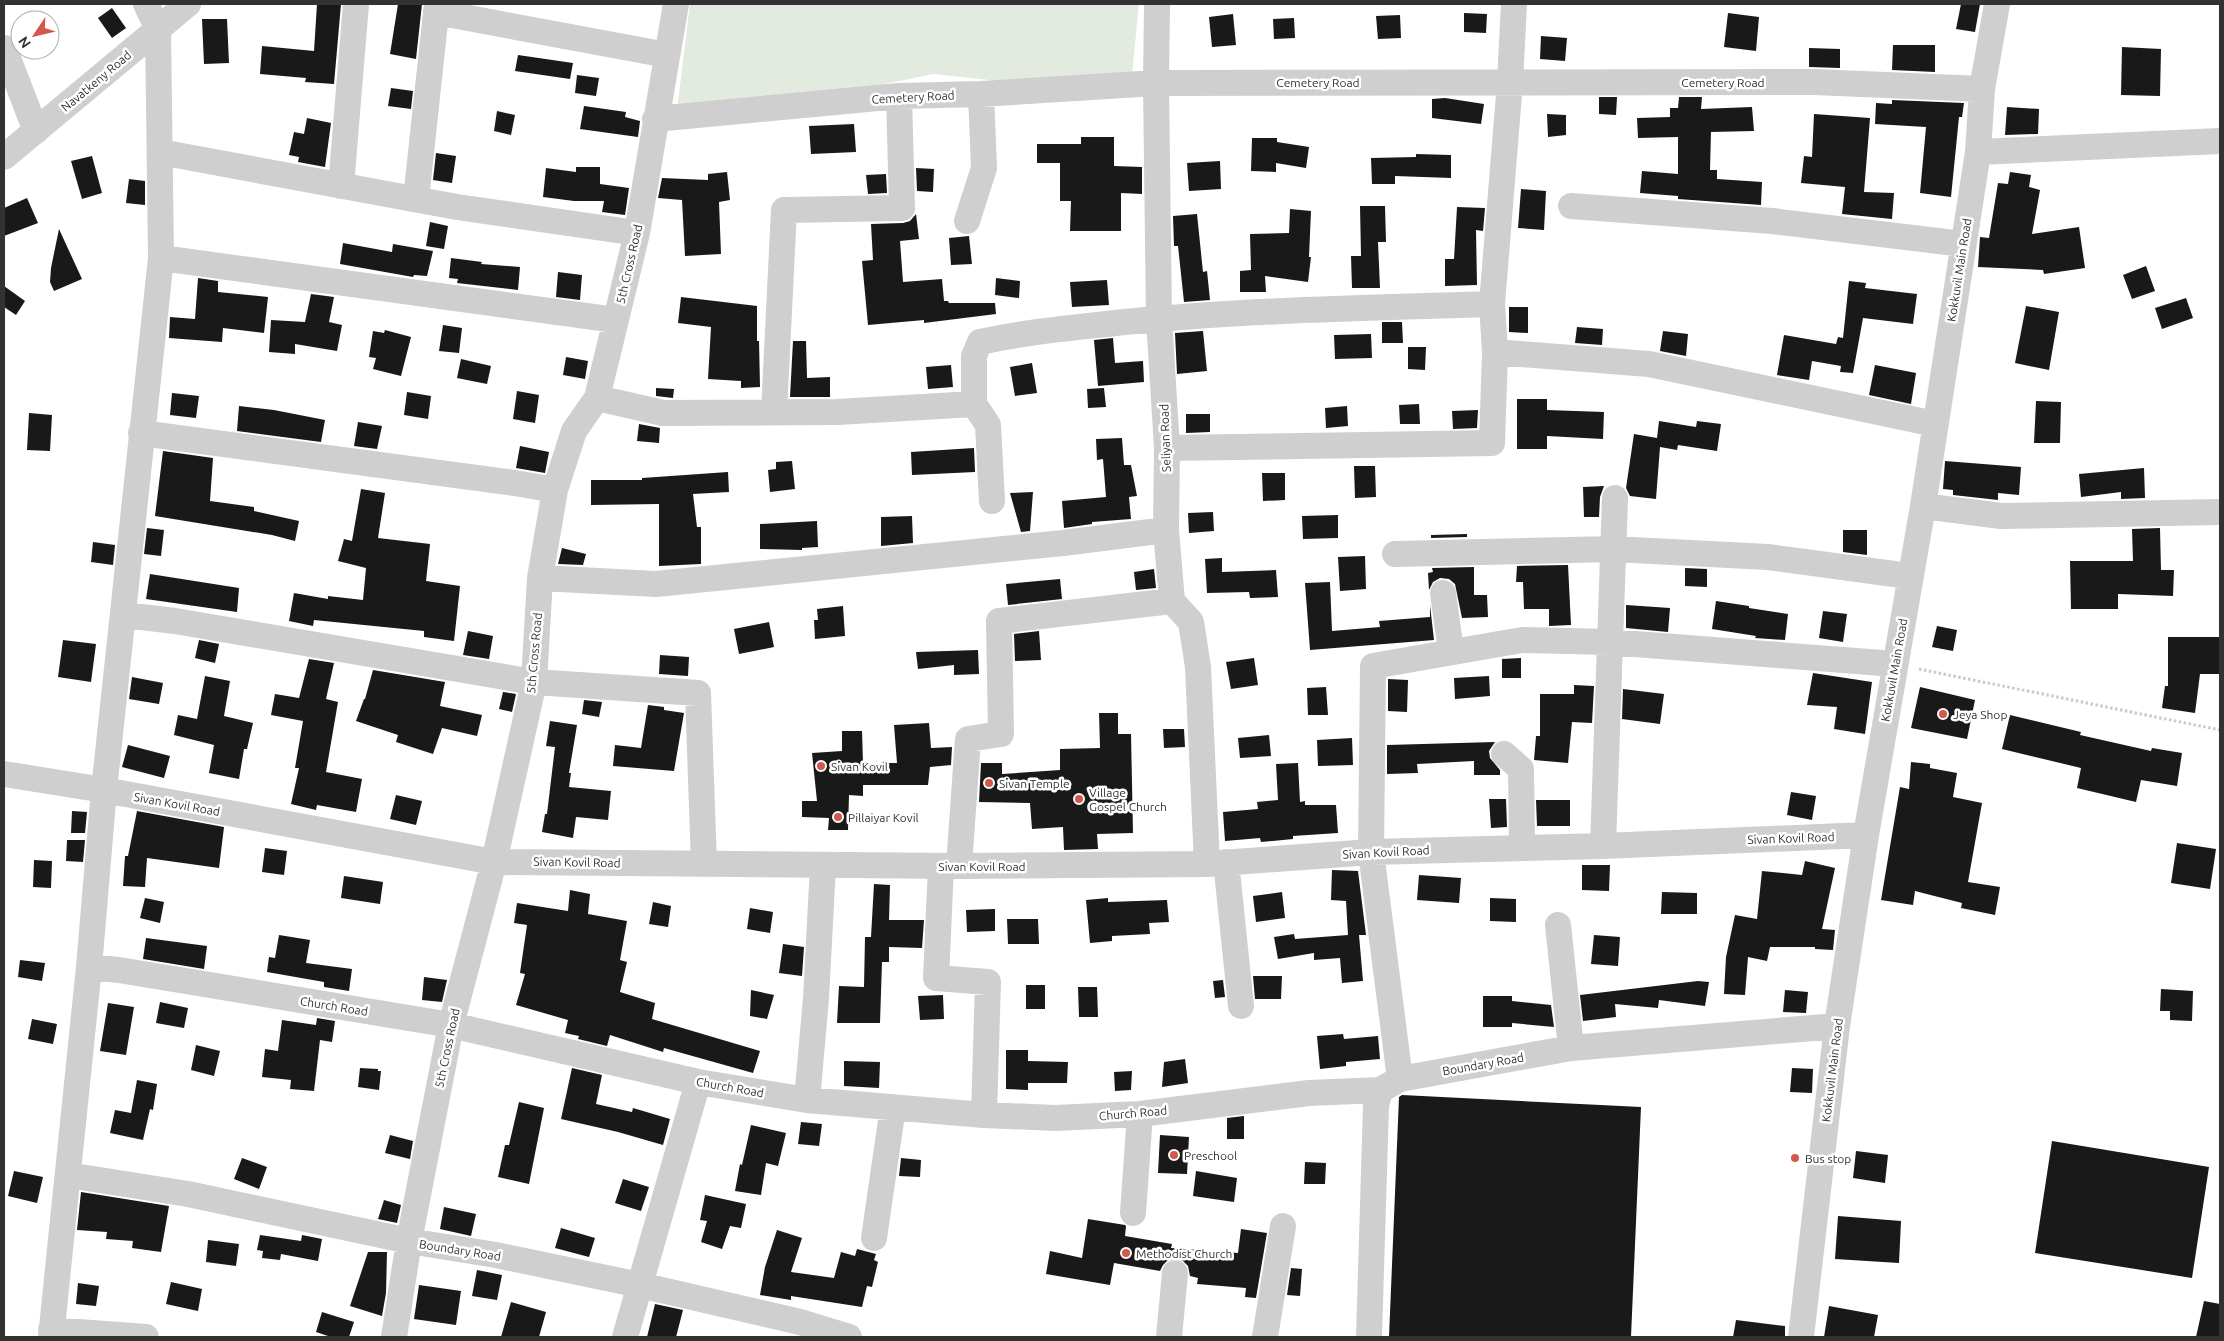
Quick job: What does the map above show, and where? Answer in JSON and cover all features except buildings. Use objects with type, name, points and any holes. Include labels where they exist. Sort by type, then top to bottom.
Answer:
[{"type":"street","points":[[146,4],[158,29],[161,258],[104,790],[89,967],[51,1334],[146,1337]]},
{"type":"street","name":"Navatkeny Road","points":[[4,157],[188,4]]},
{"type":"street","points":[[342,186],[356,4]]},
{"type":"street","name":"5th Cross Road","points":[[394,1337],[409,1241],[451,1025],[494,862],[534,682],[540,578],[555,490],[574,431],[597,398],[637,233],[676,4]]},
{"type":"street","name":"Seliyan Road","points":[[1157,4],[1156,83],[1159,319],[1167,448],[1166,530],[1172,601]]},
{"type":"street","points":[[1167,448],[1492,443],[1495,352],[1492,304],[1510,82],[1514,4]]},
{"type":"street","name":"Kokkuvil Main Road","points":[[1800,1337],[1837,1026],[1866,835],[1909,576],[1923,506],[1978,152],[1982,89],[1997,4]]},
{"type":"street","points":[[416,200],[436,8],[667,56]]},
{"type":"street","points":[[4,48],[36,130]]},
{"type":"street","name":"Cemetery Road","points":[[655,119],[899,96],[981,94],[1156,83],[1814,82],[1982,89]]},
{"type":"street","points":[[967,220],[984,168],[981,94]]},
{"type":"street","points":[[774,412],[784,210],[902,208],[899,96]]},
{"type":"street","points":[[1978,152],[2220,141]]},
{"type":"street","points":[[160,152],[416,200],[637,233]]},
{"type":"street","points":[[1571,206],[1772,221],[1963,244]]},
{"type":"street","points":[[161,258],[616,320]]},
{"type":"street","points":[[992,501],[988,425],[974,404],[974,356],[980,342],[1014,334],[1159,319],[1318,309],[1492,304]]},
{"type":"street","points":[[1495,352],[1649,364],[1935,424]]},
{"type":"street","points":[[597,398],[663,413],[837,412],[974,404]]},
{"type":"street","points":[[141,433],[505,481],[555,490]]},
{"type":"street","points":[[1603,846],[1615,498]]},
{"type":"street","points":[[1923,506],[2001,516],[2220,512]]},
{"type":"street","points":[[540,578],[656,584],[1063,543],[1166,530]]},
{"type":"street","points":[[1395,554],[1613,549],[1768,557],[1909,576]]},
{"type":"street","points":[[1443,593],[1451,651]]},
{"type":"street","points":[[984,1115],[988,982],[936,978],[968,739],[1001,734],[999,621],[1172,601],[1191,622],[1198,667],[1217,863],[1241,1006]]},
{"type":"street","points":[[124,615],[175,621],[534,682],[698,693],[704,864]]},
{"type":"street","points":[[1369,1337],[1376,1106],[1390,1085],[1370,852],[1374,666],[1522,640],[1610,642],[1895,664]]},
{"type":"street","points":[[1504,754],[1521,770],[1522,847]]},
{"type":"street","name":"Sivan Kovil Road","points":[[4,774],[104,790],[494,862],[822,866],[1217,863],[1370,852],[1603,846],[1866,835]]},
{"type":"street","points":[[807,1100],[816,998],[822,866]]},
{"type":"street","points":[[1558,925],[1572,1048]]},
{"type":"street","name":"Church Road","points":[[89,967],[119,970],[451,1025],[698,1082],[807,1100],[984,1115],[1055,1118],[1140,1114],[1390,1085]]},
{"type":"street","name":"Boundary Road","points":[[1390,1085],[1572,1048],[1837,1026]]},
{"type":"street","points":[[624,1337],[698,1082]]},
{"type":"street","points":[[874,1238],[893,1107]]},
{"type":"street","points":[[1133,1213],[1140,1114]]},
{"type":"street","name":"Boundary Road","points":[[68,1174],[188,1194],[409,1241],[496,1255],[640,1285],[800,1322],[849,1337]]},
{"type":"street","points":[[1265,1337],[1283,1226]]},
{"type":"street","points":[[1169,1337],[1175,1273]]},
{"type":"path","points":[[1895,664],[2220,730]]},
{"type":"shaded area","points":[[690,4],[1139,4],[1130,95],[933,74],[798,102],[677,110]]},
{"type":"place","name":"Jeya Shop","points":[[1943,714]]},
{"type":"place","name":"Sivan Kovil","points":[[821,766]]},
{"type":"place","name":"Sivan Temple","points":[[989,783]]},
{"type":"place","name":"Village Gospel Church","points":[[1079,799]]},
{"type":"place","name":"Pillaiyar Kovil","points":[[838,817]]},
{"type":"place","name":"Preschool","points":[[1174,1155]]},
{"type":"place","name":"Bus stop","points":[[1795,1158]]},
{"type":"place","name":"Methodist Church","points":[[1126,1253]]}]
